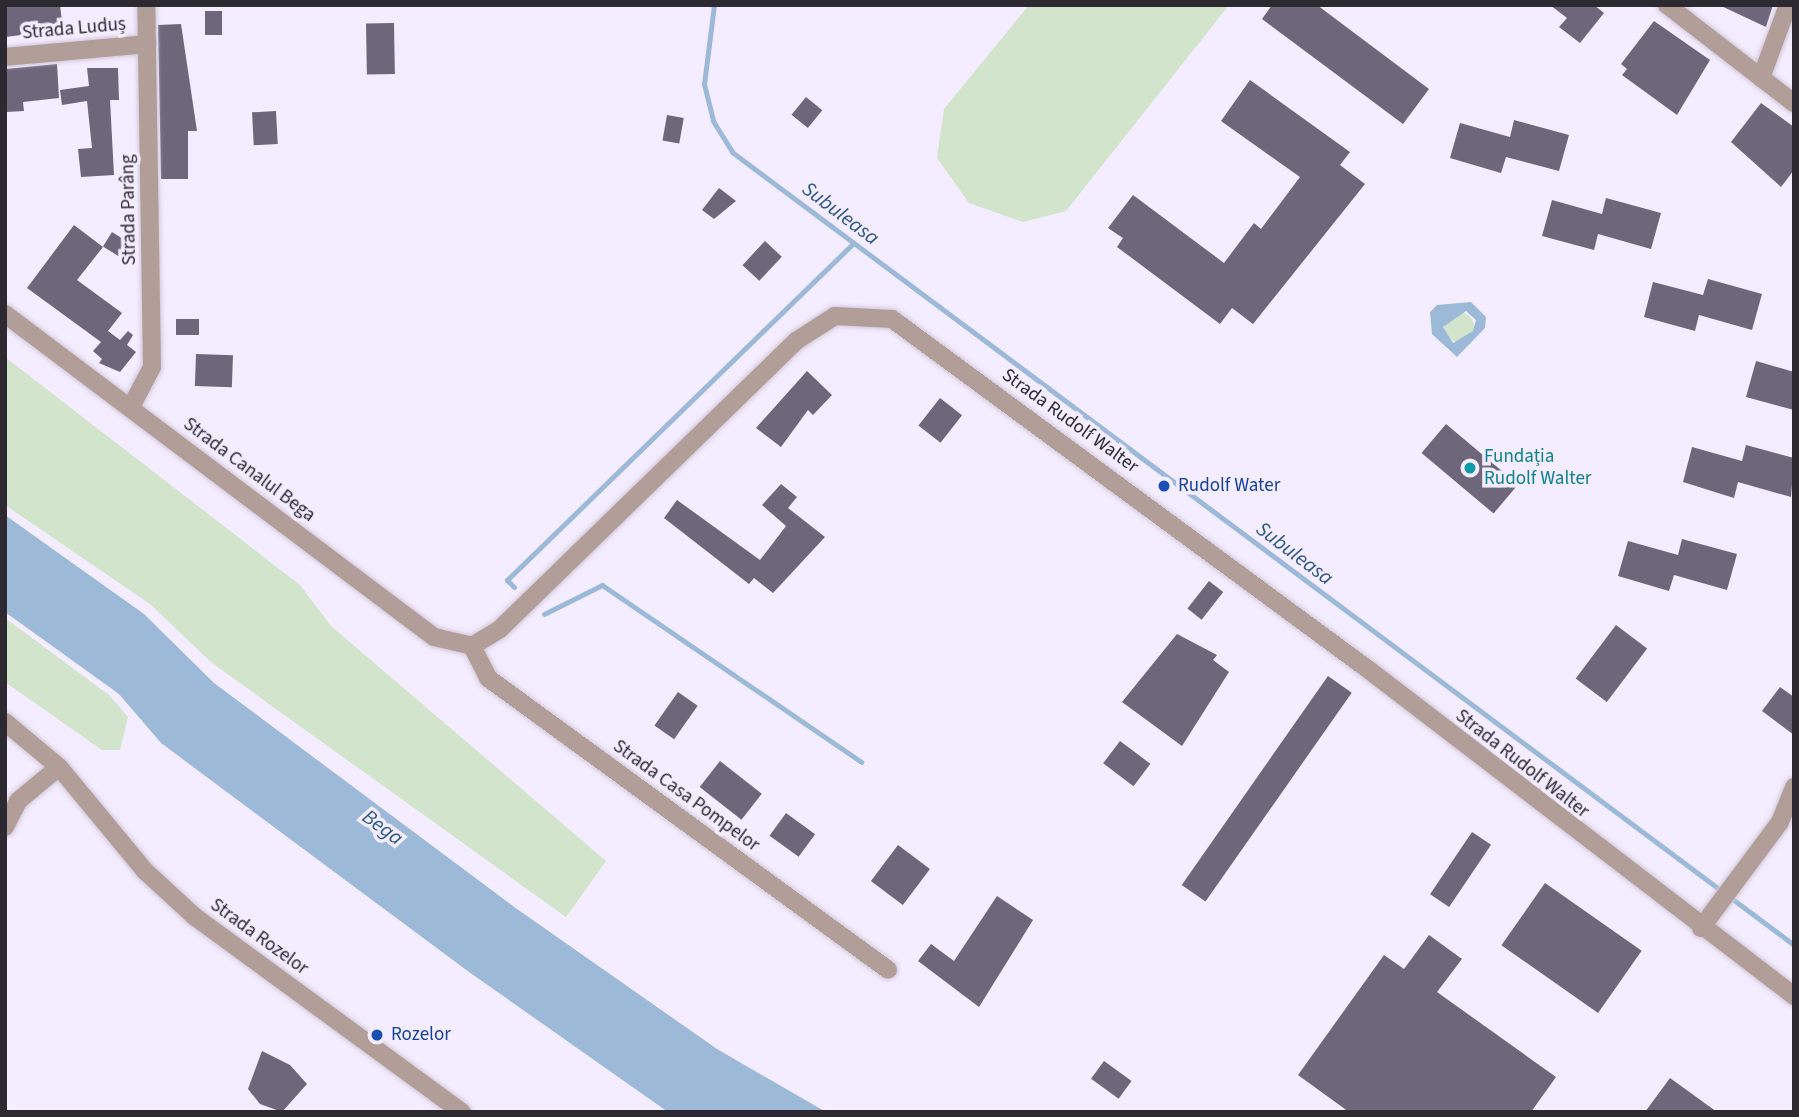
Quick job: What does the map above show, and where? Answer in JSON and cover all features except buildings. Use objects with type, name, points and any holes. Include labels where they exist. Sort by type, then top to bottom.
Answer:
[{"type":"street","name":"Strada Parâng","points":[[131,408],[152,367],[146,5]]},
{"type":"street","points":[[1667,5],[1794,103]]},
{"type":"street","points":[[1761,78],[1788,5]]},
{"type":"street","name":"Strada Luduș","points":[[5,57],[147,44]]},
{"type":"street","name":"Strada Rudolf Walter","points":[[472,646],[500,629],[796,341],[835,316],[871,313],[913,332],[1146,503],[1701,928],[1794,996]]},
{"type":"street","name":"Strada Canalul Bega","points":[[5,314],[434,637],[472,646]]},
{"type":"street","name":"Strada Casa Pompelor","points":[[472,646],[488,678],[888,970]]},
{"type":"street","name":"Strada Rozelor","points":[[5,722],[59,767],[145,871],[194,916],[462,1112]]},
{"type":"street","points":[[5,827],[18,801],[59,767]]},
{"type":"street","points":[[1701,928],[1780,822],[1794,786]]},
{"type":"green space","points":[[1029,5],[1229,5],[1066,211],[1023,222],[969,203],[937,158],[944,109]]},
{"type":"green space","points":[[1459,312],[1470,316],[1474,327],[1470,338],[1459,342],[1448,338],[1444,327],[1448,316]]},
{"type":"green space","points":[[5,357],[300,585],[331,626],[606,861],[566,917],[212,663],[150,604],[5,505]]},
{"type":"green space","points":[[5,618],[109,695],[128,717],[120,750],[102,750],[5,682]]},
{"type":"water","points":[[1471,302],[1486,317],[1485,328],[1457,357],[1432,334],[1430,312],[1437,305]],"holes":[[[1466,311],[1476,320],[1473,331],[1453,343],[1443,327]]]},
{"type":"water","name":"Bega","points":[[5,515],[144,614],[214,683],[517,909],[717,1049],[826,1112],[668,1112],[469,972],[161,743],[119,694],[5,612]]},
{"type":"waterway","name":"Subuleasa","points":[[714,5],[704,84],[713,121],[732,152],[1794,945]]},
{"type":"waterway","points":[[514,587],[507,580],[852,244]]},
{"type":"waterway","points":[[544,614],[602,585],[861,762]]},
{"type":"place","name":"Fundația Rudolf Walter","points":[[1470,468]]},
{"type":"place","name":"Rudolf Water","points":[[1164,486]]},
{"type":"place","name":"Rozelor","points":[[377,1035]]}]
